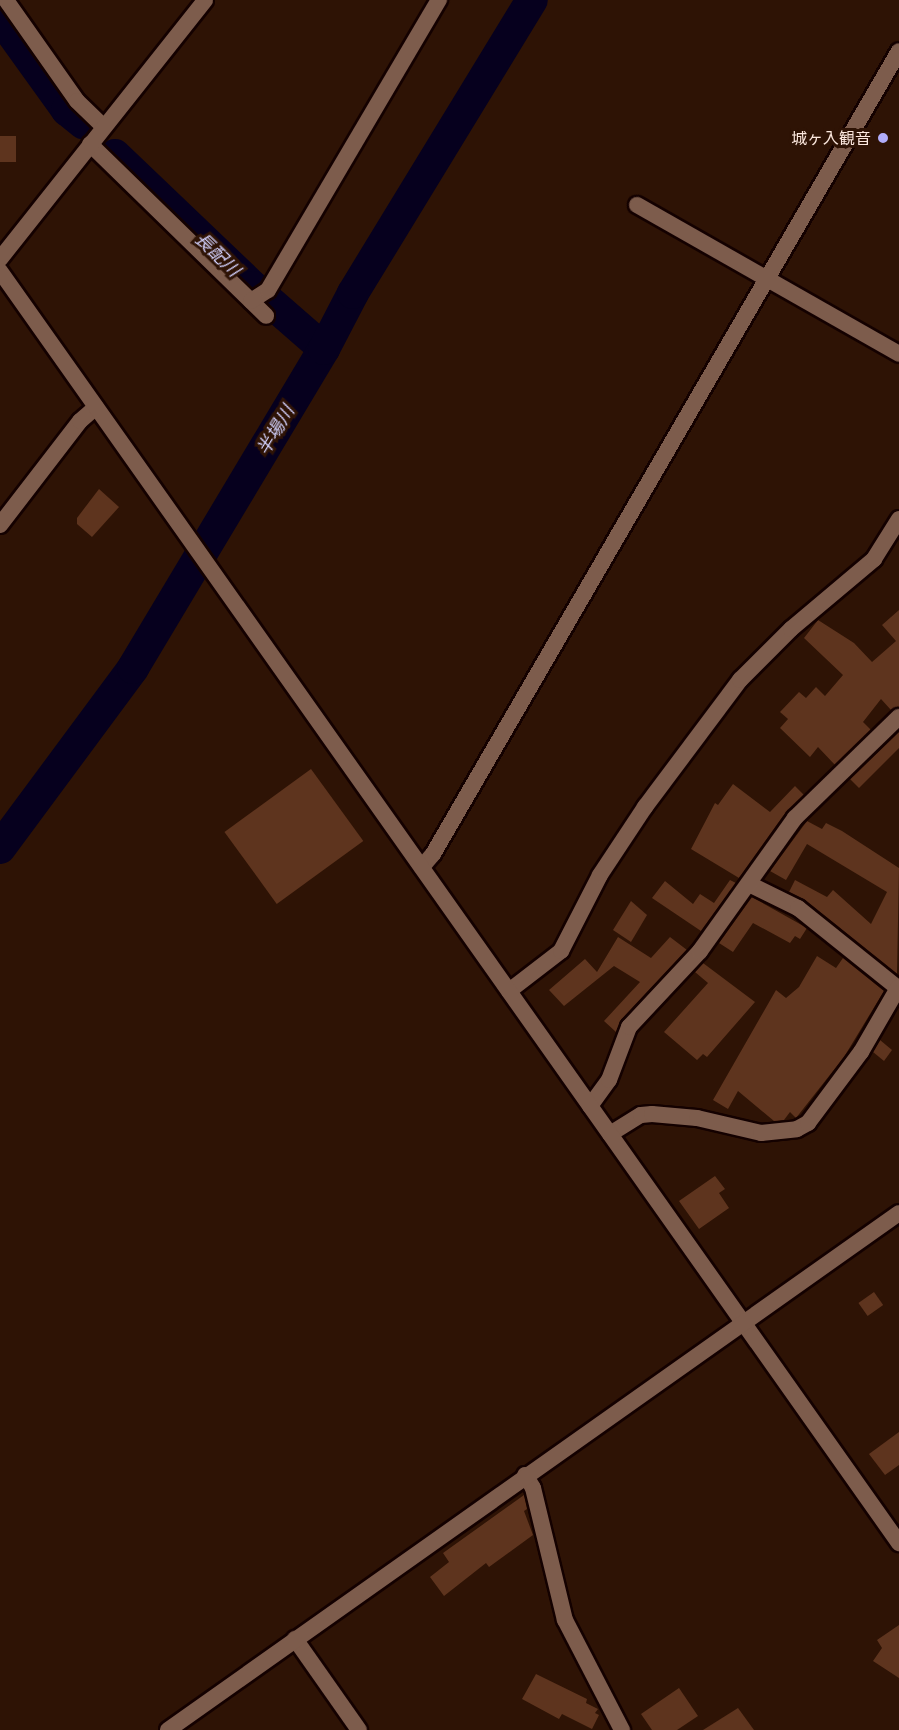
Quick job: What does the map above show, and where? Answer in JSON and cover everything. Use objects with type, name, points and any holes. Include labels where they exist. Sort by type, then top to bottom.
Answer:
[{"type":"street","points":[[6,0],[77,101],[104,127]]},
{"type":"street","points":[[0,259],[206,0]]},
{"type":"street","points":[[258,296],[439,0]]},
{"type":"street","points":[[422,867],[439,844],[899,51]]},
{"type":"street","points":[[90,144],[258,296],[266,316]]},
{"type":"street","points":[[638,205],[899,354]]},
{"type":"street","points":[[0,271],[899,1543]]},
{"type":"street","points":[[0,525],[80,421],[96,407]]},
{"type":"street","points":[[509,991],[561,951],[600,876],[639,816],[740,680],[791,629],[874,560],[899,519]]},
{"type":"street","points":[[590,1106],[609,1080],[629,1027],[700,951],[795,818],[899,717]]},
{"type":"street","points":[[610,1134],[641,1115],[652,1114],[697,1118],[761,1133],[796,1129],[808,1123],[861,1052],[898,988],[798,908],[749,884]]},
{"type":"street","points":[[168,1730],[525,1475],[899,1213]]},
{"type":"street","points":[[525,1475],[533,1488],[565,1620],[622,1730]]},
{"type":"street","points":[[295,1640],[359,1730]]},
{"type":"building","points":[[0,136],[16,136],[16,162],[0,162]]},
{"type":"building","points":[[99,489],[119,507],[92,537],[77,524],[77,518]]},
{"type":"building","points":[[899,610],[899,707],[891,710],[881,699],[863,722],[871,730],[835,765],[818,747],[810,757],[780,728],[788,719],[780,712],[799,692],[806,698],[816,687],[825,696],[843,675],[804,638],[818,620],[854,643],[872,662],[896,641],[882,625]]},
{"type":"building","points":[[899,732],[899,748],[859,788],[850,779]]},
{"type":"building","points":[[311,769],[363,841],[277,904],[224,832]]},
{"type":"building","points":[[733,784],[770,812],[795,786],[804,795],[786,812],[739,878],[691,849],[715,803],[718,805]]},
{"type":"building","points":[[807,821],[822,829],[826,823],[842,831],[899,868],[897,974],[805,900],[789,892],[795,880],[827,897],[833,890],[871,924],[887,892],[807,844],[786,880],[770,871]]},
{"type":"building","points":[[730,880],[736,883],[701,931],[652,898],[665,881],[693,904],[700,894],[714,903]]},
{"type":"building","points":[[752,897],[807,928],[800,939],[795,936],[790,943],[753,923],[733,952],[719,943]]},
{"type":"building","points":[[631,901],[647,915],[631,942],[613,930]]},
{"type":"building","points":[[618,937],[651,958],[670,937],[687,950],[621,1020],[616,1032],[604,1021],[640,982],[614,966],[564,1006],[549,990],[585,959],[597,972]]},
{"type":"building","points":[[817,956],[836,968],[843,958],[884,991],[844,1057],[796,1118],[790,1112],[784,1120],[774,1121],[738,1091],[728,1109],[713,1100],[776,990],[786,998],[799,987]]},
{"type":"building","points":[[703,963],[755,1002],[707,1057],[703,1054],[697,1060],[664,1032],[708,983],[695,972]]},
{"type":"building","points":[[880,1040],[892,1050],[884,1061],[873,1052]]},
{"type":"building","points":[[715,1176],[725,1189],[719,1193],[729,1208],[699,1229],[679,1201]]},
{"type":"building","points":[[874,1292],[883,1305],[868,1316],[858,1303]]},
{"type":"building","points":[[899,1432],[899,1465],[885,1475],[869,1454]]},
{"type":"building","points":[[524,1495],[527,1509],[524,1511],[533,1535],[489,1567],[486,1563],[444,1596],[430,1577],[449,1562],[443,1553]]},
{"type":"building","points":[[899,1625],[899,1678],[873,1661],[882,1648],[877,1640]]},
{"type":"building","points":[[536,1674],[587,1699],[586,1703],[598,1709],[595,1713],[599,1715],[592,1729],[562,1714],[559,1719],[522,1699]]},
{"type":"building","points":[[679,1688],[698,1716],[677,1730],[652,1730],[641,1714]]},
{"type":"building","points":[[738,1708],[754,1730],[703,1730]]},
{"type":"waterway","name":"半場川","points":[[0,848],[133,668],[324,349],[353,293],[532,0]]},
{"type":"waterway","name":"長配川","points":[[0,17],[67,110],[83,123]]},
{"type":"waterway","name":"長配川","points":[[115,155],[253,287],[324,349]]},
{"type":"place","name":"城ヶ入観音","points":[[883,138]]}]
